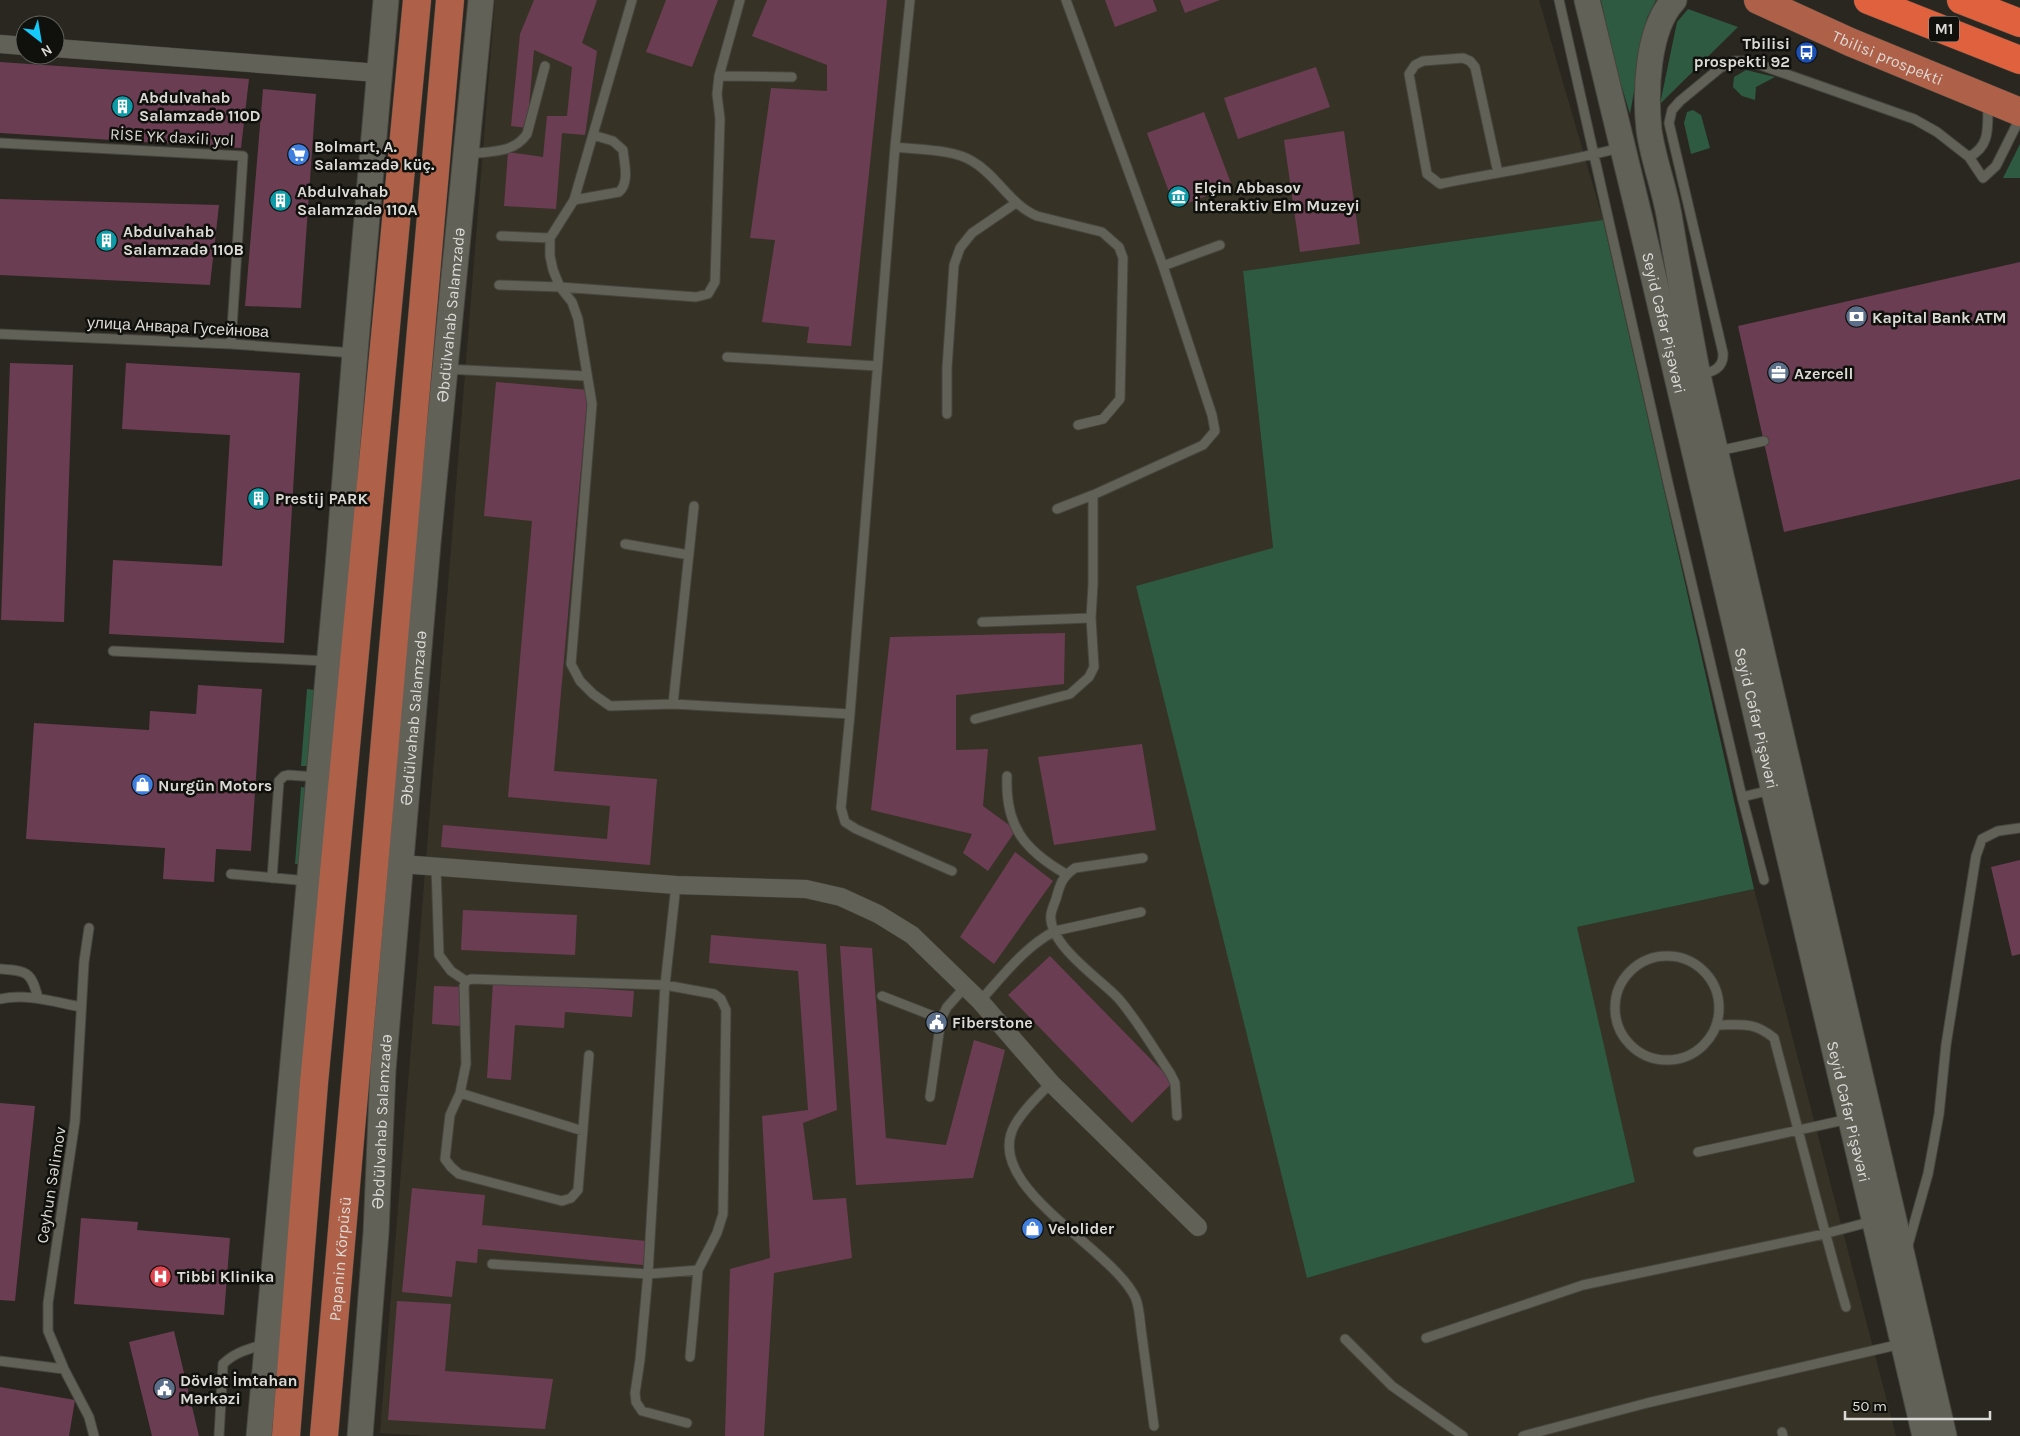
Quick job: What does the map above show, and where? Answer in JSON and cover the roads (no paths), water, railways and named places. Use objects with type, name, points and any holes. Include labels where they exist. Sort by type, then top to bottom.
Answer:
[{"type":"highway","name":"M1","points":[[1868,0],[2020,60]]},
{"type":"highway","name":"M1","points":[[1961,0],[2020,23]]},
{"type":"main road","points":[[259,1436],[330,661],[378,73],[386,0]]},
{"type":"main road","points":[[286,1436],[314,1083],[417,0]]},
{"type":"main road","name":"Əbdülvahab Salamzadə","points":[[355,1082],[450,0]]},
{"type":"main road","name":"Əbdülvahab Salamzadə","points":[[360,1436],[376,1233],[383,1070],[393,950],[445,369],[481,0]]},
{"type":"main road","name":"Seyid Cəfər Pişəvəri","points":[[1587,0],[1926,1436]]},
{"type":"main road","name":"Seyid Cəfər Pişəvəri","points":[[1674,0],[1666,9],[1654,41],[1647,102],[1650,132],[1668,212],[1698,376],[1944,1436]]},
{"type":"main road","name":"Tbilisi prospekti","points":[[1758,0],[1850,42],[2020,112]]},
{"type":"main road","points":[[1640,219],[1668,212]]},
{"type":"main road","points":[[383,763],[405,816]]},
{"type":"main road","points":[[316,808],[344,765]]},
{"type":"main road","points":[[304,944],[322,998]]},
{"type":"main road","points":[[362,1002],[393,950]]},
{"type":"main road","name":"Papanin Körpüsü","points":[[324,1436],[355,1082]]},
{"type":"street","points":[[0,44],[15,45]]},
{"type":"street","points":[[65,49],[378,73]]},
{"type":"street","points":[[401,864],[676,885],[806,890],[841,897],[878,914],[912,935],[980,1001],[1051,1083],[1198,1227]]},
{"type":"lane","points":[[632,0],[574,200],[550,238],[550,256],[560,287],[572,302],[578,319],[592,404],[571,664],[580,681],[593,694],[610,706],[673,704],[850,714]]},
{"type":"lane","points":[[499,285],[560,287],[696,297],[708,294],[715,282],[720,119],[717,94],[719,76],[740,0]]},
{"type":"lane","points":[[910,0],[895,147],[841,808],[845,822],[856,829],[952,871]]},
{"type":"lane","points":[[1057,509],[1093,495],[1204,445],[1215,431],[1212,415],[1163,266],[1066,0]]},
{"type":"lane","points":[[1559,0],[1668,483],[1742,797],[1764,880]]},
{"type":"lane","points":[[1498,173],[1474,67],[1470,61],[1463,58],[1423,60],[1415,65],[1409,74],[1427,174],[1440,184],[1498,173],[1595,154],[1623,147]]},
{"type":"lane","points":[[1698,376],[1712,372],[1724,360],[1669,123],[1672,110],[1713,73],[1734,60],[1749,61],[1914,119],[1937,132],[1969,157],[1984,178],[1996,166],[2020,118]]},
{"type":"lane","points":[[466,154],[510,149],[520,144],[527,134],[545,66]]},
{"type":"lane","points":[[719,76],[792,77]]},
{"type":"lane","points":[[1969,157],[1979,152],[1986,142],[1988,100]]},
{"type":"lane","points":[[574,200],[619,192],[623,188],[625,181],[623,150],[613,141],[593,135]]},
{"type":"lane","name":"RİSE YK daxili yol","points":[[0,143],[243,156],[231,344]]},
{"type":"lane","points":[[895,147],[961,155],[974,161],[1027,212],[1102,232],[1119,247],[1123,258],[1120,399],[1102,419],[1078,426]]},
{"type":"lane","points":[[947,414],[947,368],[954,265],[960,248],[972,233],[1016,203]]},
{"type":"lane","points":[[500,236],[550,238]]},
{"type":"lane","points":[[1163,266],[1220,245]]},
{"type":"lane","name":"улица Анвара Гусейнова","points":[[0,334],[231,344],[355,353]]},
{"type":"lane","points":[[726,357],[877,366]]},
{"type":"lane","points":[[445,369],[586,376]]},
{"type":"lane","points":[[1715,451],[1764,441]]},
{"type":"lane","points":[[975,719],[1070,694],[1090,677],[1094,666],[1091,618],[1094,584],[1093,495]]},
{"type":"lane","points":[[673,704],[694,506]]},
{"type":"lane","points":[[625,544],[689,555]]},
{"type":"lane","points":[[982,622],[1091,618]]},
{"type":"lane","points":[[113,651],[330,661]]},
{"type":"lane","points":[[272,878],[279,781],[288,775],[319,777]]},
{"type":"lane","points":[[1007,776],[1006,796],[1009,815],[1022,838],[1038,855],[1066,874]]},
{"type":"lane","points":[[1742,797],[1774,790]]},
{"type":"lane","points":[[1903,1260],[1928,1174],[1939,1114],[1946,1045],[1976,856],[1982,839],[1998,831],[2020,828]]},
{"type":"lane","points":[[1143,858],[1075,868],[1066,874],[1061,883],[1051,915],[1055,931],[1064,947],[1117,997],[1132,1015],[1174,1083],[1177,1116]]},
{"type":"lane","points":[[436,867],[439,955],[451,971],[466,981]]},
{"type":"lane","points":[[231,874],[310,881]]},
{"type":"lane","points":[[676,885],[665,984],[648,1274],[635,1393],[636,1402],[642,1411],[687,1423]]},
{"type":"lane","points":[[980,1001],[1030,947],[1055,931],[1141,912]]},
{"type":"lane","name":"Ceyhun Səlimov","points":[[89,928],[85,947],[75,1121],[48,1303],[48,1331],[88,1418],[94,1436]]},
{"type":"lane","points":[[1665,956],[1678,958],[1695,965],[1709,977],[1715,988],[1718,1000],[1719,1012],[1716,1025],[1711,1036],[1703,1046],[1682,1058],[1669,1060],[1645,1056],[1634,1049],[1619,1029],[1615,1004],[1618,992],[1631,971],[1641,964],[1652,958],[1665,956]]},
{"type":"lane","points":[[0,969],[22,971],[30,976],[34,981],[38,998]]},
{"type":"lane","points":[[466,981],[471,979],[665,984],[714,994],[721,999],[726,1010],[723,1214],[717,1233],[698,1270],[690,1357]]},
{"type":"lane","points":[[466,981],[464,986],[466,1064],[460,1093],[450,1115],[445,1159],[459,1174],[562,1201],[571,1198],[578,1190],[588,1055]]},
{"type":"lane","points":[[930,1097],[941,1019],[947,1007],[965,987]]},
{"type":"lane","points":[[0,999],[13,996],[38,998],[81,1008]]},
{"type":"lane","points":[[882,996],[941,1019]]},
{"type":"lane","points":[[1716,1025],[1753,1025],[1764,1030],[1774,1038],[1824,1234],[1846,1307]]},
{"type":"lane","points":[[1051,1083],[1015,1124],[1008,1148],[1012,1167],[1042,1206],[1096,1252],[1124,1281],[1136,1299],[1154,1426]]},
{"type":"lane","points":[[460,1093],[583,1131]]},
{"type":"lane","points":[[1698,1152],[1851,1119]]},
{"type":"lane","points":[[1426,1338],[1583,1285],[1824,1234],[1875,1221]]},
{"type":"lane","points":[[492,1264],[648,1274],[698,1270]]},
{"type":"lane","points":[[1345,1339],[1392,1386],[1463,1436]]},
{"type":"lane","points":[[219,1436],[223,1364],[230,1357],[240,1352],[267,1343]]},
{"type":"lane","points":[[1523,1436],[1648,1403],[1904,1343]]},
{"type":"lane","points":[[0,1361],[64,1369]]},
{"type":"place","name":"Tbilisi prospekti 92","points":[[1806,52]]},
{"type":"place","name":"Abdulvahab Salamzadə 110D","points":[[123,106]]},
{"type":"place","name":"Bolmart, A. Salamzadə küç.","points":[[298,155]]},
{"type":"place","name":"Elçin Abbasov İnteraktiv Elm Muzeyi","points":[[1178,196]]},
{"type":"place","name":"Abdulvahab Salamzadə 110A","points":[[281,200]]},
{"type":"place","name":"Abdulvahab Salamzadə 110B","points":[[107,240]]},
{"type":"place","name":"Kapital Bank ATM","points":[[1856,317]]},
{"type":"place","name":"Azercell","points":[[1778,373]]},
{"type":"place","name":"Prestij PARK","points":[[259,498]]},
{"type":"place","name":"Nurgün Motors","points":[[142,785]]},
{"type":"place","name":"Fiberstone","points":[[936,1022]]},
{"type":"place","name":"Velolider","points":[[1032,1228]]},
{"type":"place","name":"Tibbi Klinika","points":[[161,1276]]},
{"type":"place","name":"Dövlət İmtahan Mərkəzi","points":[[164,1389]]}]
